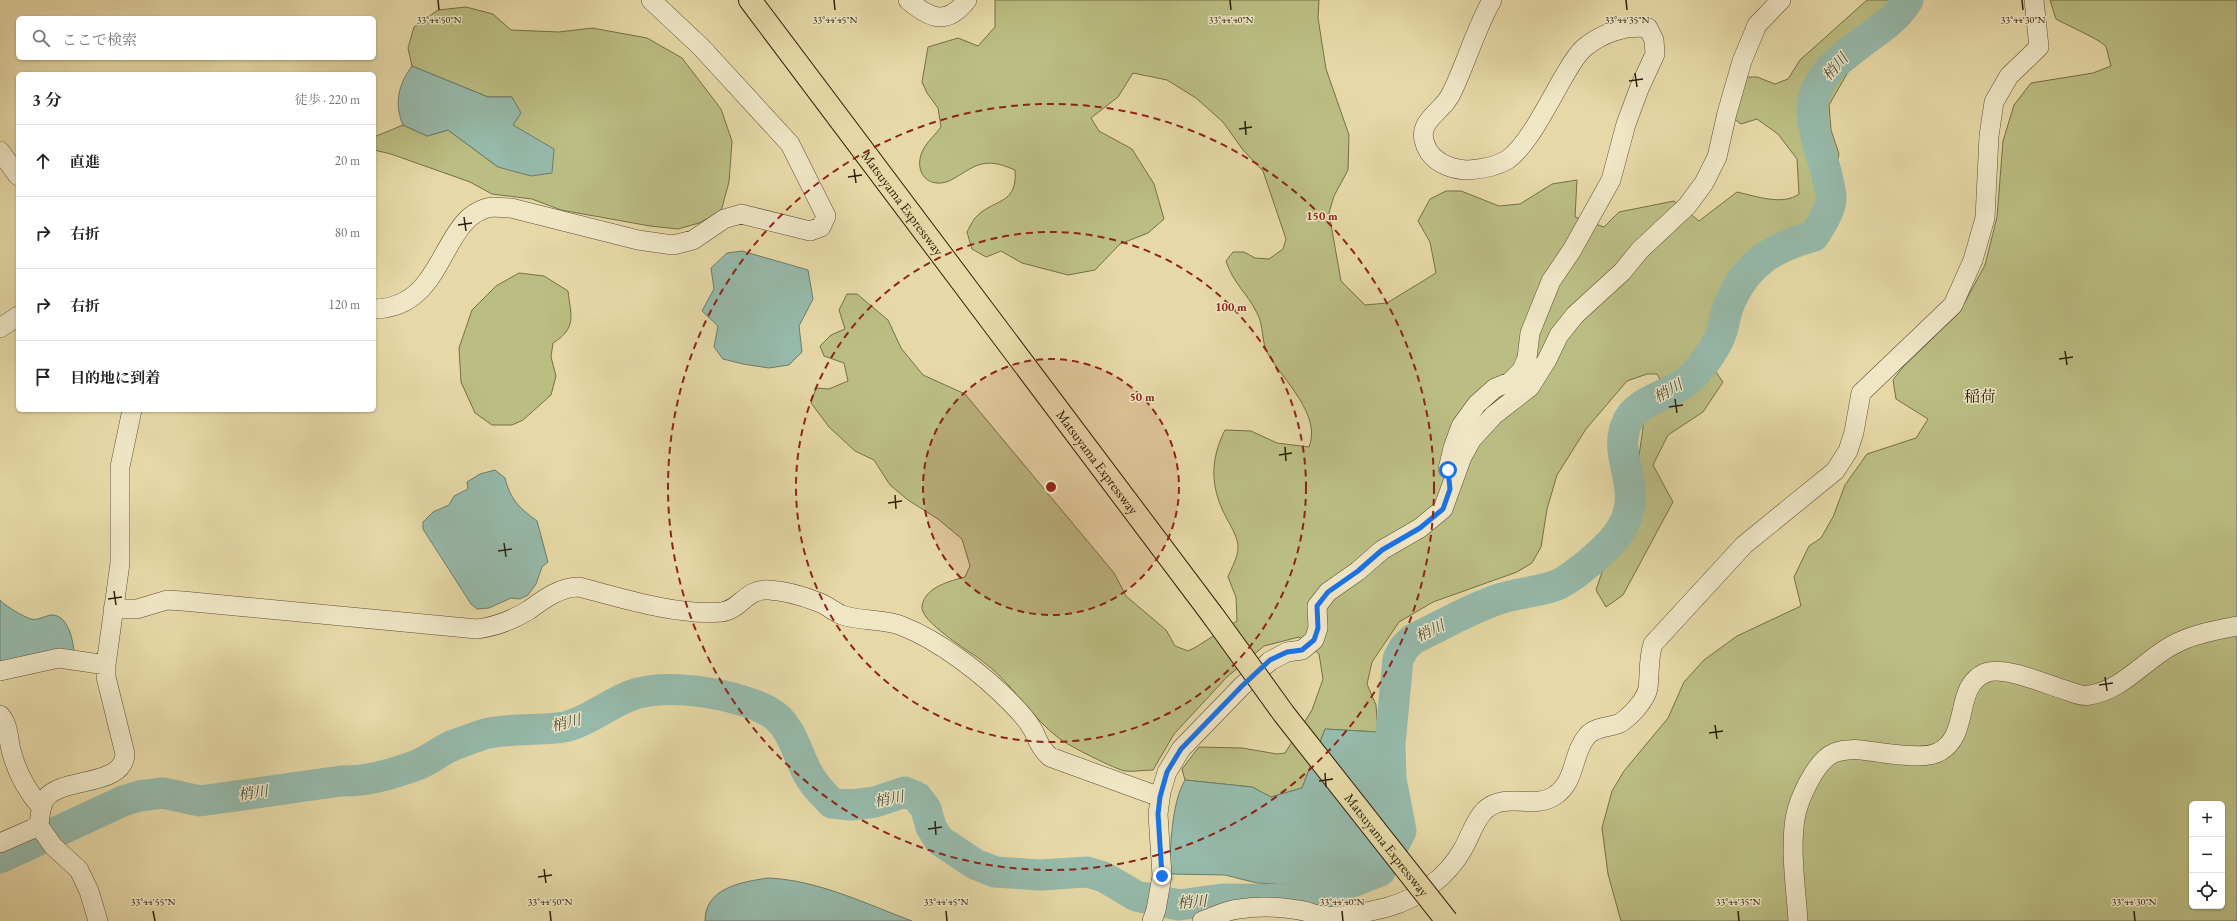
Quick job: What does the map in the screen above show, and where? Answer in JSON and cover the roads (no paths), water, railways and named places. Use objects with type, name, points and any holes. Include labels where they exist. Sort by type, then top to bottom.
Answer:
[{"type":"highway","name":"Matsuyama Expressway","points":[[750,0],[1214,617],[1284,714],[1447,921]]},
{"type":"street","points":[[376,309],[387,309],[415,296],[427,282],[465,221],[477,213],[492,207],[511,208],[638,240],[673,245],[693,240],[724,219],[741,214],[810,231],[821,227],[826,216],[790,144],[701,47],[651,0]]},
{"type":"street","points":[[908,0],[923,13],[936,16],[951,15],[967,0]]},
{"type":"street","points":[[1450,489],[1448,470],[1453,448],[1461,426],[1477,404],[1495,388],[1510,382],[1522,370],[1527,358],[1530,333],[1551,281],[1572,250],[1611,180],[1629,117],[1639,89],[1655,54],[1654,40],[1648,28],[1636,27],[1617,30],[1600,38],[1583,49],[1575,59],[1535,126],[1517,151],[1506,160],[1474,170],[1460,170],[1447,166],[1430,153],[1424,141],[1424,128],[1450,96],[1492,0]]},
{"type":"street","points":[[1152,921],[1156,910],[1162,876],[1158,814],[1160,797],[1167,772],[1181,749],[1242,686],[1270,660],[1287,652],[1302,650],[1314,640],[1318,628],[1317,606],[1328,592],[1358,571],[1382,550],[1420,528],[1443,509],[1462,457],[1472,439],[1494,415],[1530,387],[1547,360],[1559,335],[1575,315],[1622,272],[1640,250],[1687,206],[1704,183],[1717,157],[1726,113],[1742,61],[1757,25],[1781,0]]},
{"type":"street","points":[[1202,921],[1228,910],[1240,908],[1299,910],[1323,916],[1352,914],[1390,906],[1409,898],[1439,879],[1463,849],[1476,820],[1487,809],[1504,800],[1537,801],[1555,796],[1574,768],[1580,748],[1587,735],[1600,728],[1620,723],[1636,709],[1648,690],[1648,657],[1653,644],[1663,631],[1744,545],[1835,471],[1848,451],[1854,432],[1860,393],[1953,305],[1973,260],[1985,218],[1989,136],[1994,102],[2009,76],[2039,47],[2034,0]]},
{"type":"street","points":[[0,151],[16,173]]},
{"type":"street","points":[[0,328],[16,317]]},
{"type":"street","points":[[98,921],[89,891],[79,870],[53,846],[39,826],[41,807],[46,798],[53,793],[115,772],[125,762],[125,754],[106,676],[106,665],[121,556],[120,467],[132,412]]},
{"type":"street","points":[[113,609],[137,609],[167,600],[477,629],[500,623],[529,610],[539,601],[569,588],[579,588],[636,601],[708,613],[724,612],[733,609],[754,591],[767,590],[790,594],[819,602],[842,615],[901,625],[943,647],[967,664],[1011,704],[1032,728],[1042,750],[1050,757],[1160,797]]},
{"type":"street","points":[[1798,921],[1794,864],[1795,818],[1806,786],[1818,768],[1834,753],[1858,750],[1908,756],[1938,753],[1951,742],[1963,716],[1963,703],[1969,686],[1985,673],[2001,671],[2015,674],[2077,694],[2089,696],[2112,688],[2171,645],[2211,631],[2237,626]]},
{"type":"street","points":[[0,671],[59,658],[106,665]]},
{"type":"street","points":[[0,715],[8,731],[11,750],[29,793],[41,807]]},
{"type":"street","points":[[0,843],[39,826]]},
{"type":"street","points":[[1376,921],[1390,906]]},
{"type":"waterway","name":"梢川","points":[[0,858],[123,801],[139,796],[163,793],[200,801],[341,781],[370,779],[417,765],[449,747],[485,734],[498,731],[564,727],[583,720],[626,697],[635,694],[650,691],[684,690],[721,695],[754,705],[776,716],[792,737],[808,775],[832,803],[851,805],[875,802],[905,792],[917,797],[926,809],[931,827],[939,840],[975,864],[995,872],[1040,875],[1087,872],[1104,877],[1136,896],[1179,905],[1222,899],[1306,900],[1380,871],[1401,831],[1391,779],[1390,744],[1398,659],[1404,648],[1413,639],[1488,603],[1506,597],[1557,585],[1589,563],[1606,548],[1617,535],[1626,519],[1630,504],[1630,491],[1623,452],[1623,439],[1626,425],[1637,409],[1683,384],[1700,368],[1720,337],[1731,300],[1738,287],[1754,266],[1775,251],[1787,245],[1814,236],[1827,214],[1831,197],[1812,117],[1814,96],[1821,80],[1832,67],[1845,55],[1886,24],[1898,13],[1908,0]]},
{"type":"district","name":"稲荷","points":[[1980,396]]}]
